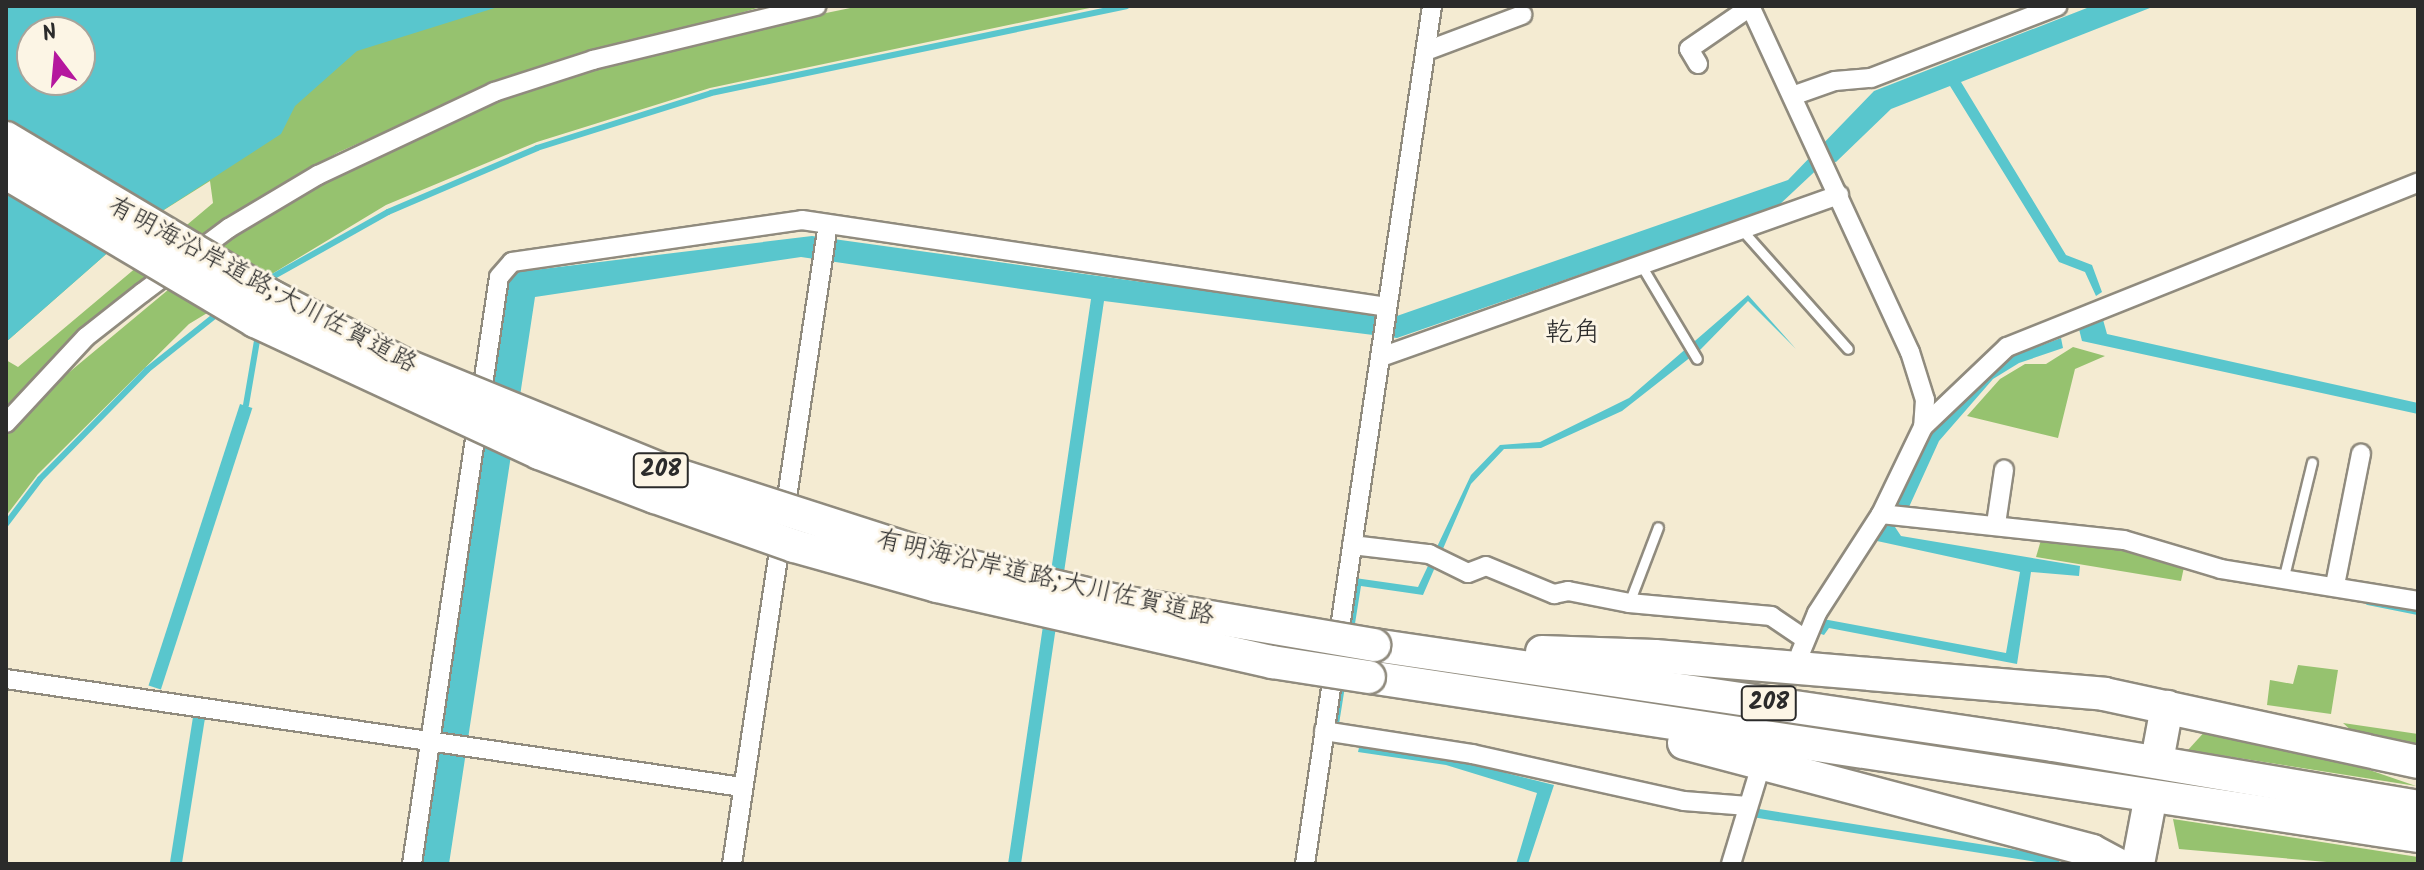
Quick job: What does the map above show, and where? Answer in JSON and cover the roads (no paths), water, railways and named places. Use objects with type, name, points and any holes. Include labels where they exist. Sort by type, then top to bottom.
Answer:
[{"type":"highway","name":"有明海沿岸道路;大川佐賀道路","points":[[6,138],[259,290],[403,364],[539,424],[665,471],[943,560],[1116,601],[1374,645],[2162,757]]},
{"type":"highway","name":"有明海沿岸道路;大川佐賀道路","points":[[6,173],[255,321],[524,446],[794,546],[937,586],[1272,662],[2153,804]]},
{"type":"highway","points":[[1413,651],[1655,656],[2021,684],[2167,707],[2418,762]]},
{"type":"highway","points":[[1423,685],[1625,726],[1806,772],[2092,851],[2116,864]]},
{"type":"highway","points":[[2162,757],[2167,707]]},
{"type":"highway","name":"208","points":[[2162,757],[2418,807]]},
{"type":"highway","points":[[2138,864],[2153,804]]},
{"type":"highway","name":"208","points":[[2153,804],[2418,836]]},
{"type":"street","points":[[6,423],[86,337],[142,293],[229,228],[357,155],[494,92],[579,64],[817,6]]},
{"type":"street","points":[[1305,864],[1432,6]]},
{"type":"street","points":[[1795,95],[1835,81],[1871,78],[2058,6]]},
{"type":"street","points":[[1698,64],[1689,49],[1750,7],[1795,95],[1815,148],[1922,382],[1923,427]]},
{"type":"street","points":[[1426,51],[1522,15]]},
{"type":"street","points":[[1352,545],[1437,556],[1454,570],[1468,573],[1486,566],[1554,594],[1568,591],[1629,603],[1771,616],[1802,646],[1881,514],[1923,427],[2007,347],[2418,183]]},
{"type":"street","points":[[1382,350],[1641,265],[1839,195]]},
{"type":"street","points":[[412,864],[504,268],[512,262],[802,220],[1387,309]]},
{"type":"street","points":[[732,864],[828,224]]},
{"type":"street","points":[[2335,585],[2361,454]]},
{"type":"street","points":[[1996,524],[2004,470]]},
{"type":"street","points":[[1881,514],[2124,540],[2206,565],[2418,601]]},
{"type":"street","points":[[6,679],[742,787]]},
{"type":"street","points":[[1324,731],[1472,754],[1684,801],[1748,806]]},
{"type":"street","points":[[1731,864],[1758,775]]},
{"type":"lane","points":[[1742,230],[1848,349]]},
{"type":"lane","points":[[1641,265],[1686,346],[1697,359]]},
{"type":"lane","points":[[2284,576],[2312,462]]},
{"type":"lane","points":[[1629,603],[1658,527]]},
{"type":"water","points":[[6,6],[501,6],[357,51],[295,106],[281,134],[137,227],[6,342]]},
{"type":"water","points":[[2092,6],[2155,6],[1961,82],[2066,255],[2092,265],[2102,292],[2096,296],[2085,272],[2059,262],[1950,86],[1891,109],[1836,162],[1826,161],[1778,206],[1397,338],[1104,301],[1021,864],[1008,864],[1091,299],[801,257],[535,297],[449,864],[422,864],[510,277],[518,272],[812,236],[1394,317],[1788,180],[1874,91]]},
{"type":"water","points":[[1748,295],[1796,349],[1748,301],[1701,349],[1622,411],[1541,448],[1504,449],[1471,484],[1423,595],[1361,586],[1339,724],[1333,723],[1355,578],[1418,587],[1471,475],[1500,445],[1540,442],[1629,398]]},
{"type":"water","points":[[2102,316],[2107,334],[2418,403],[2418,414],[2082,341],[2079,329]]},
{"type":"water","points":[[2061,338],[2063,348],[2019,363],[1993,379],[1939,441],[1909,507],[1900,507],[1896,501],[1930,433],[2003,360]]},
{"type":"water","points":[[240,404],[252,408],[161,690],[149,686]]},
{"type":"water","points":[[1893,524],[1901,536],[2080,566],[2079,576],[2031,572],[2017,664],[1829,628],[1824,635],[1815,632],[1823,619],[2006,653],[2020,572],[1877,541],[1879,529]]},
{"type":"water","points":[[193,717],[205,719],[182,864],[170,864]]},
{"type":"water","points":[[1360,743],[1447,758],[1554,785],[1528,864],[1516,864],[1537,793],[1446,765],[1358,752]]},
{"type":"water","points":[[1753,808],[2060,857],[2059,864],[1752,817]]},
{"type":"waterway","points":[[267,280],[388,212],[537,148],[711,93],[1126,6]]},
{"type":"waterway","points":[[6,524],[40,479],[147,370],[221,311]]},
{"type":"waterway","points":[[246,405],[258,335]]},
{"type":"waterway","points":[[2368,602],[2418,612]]},
{"type":"tunnel","points":[[1766,745],[1797,660]]},
{"type":"district","name":"乾角","points":[[1573,334]]}]
